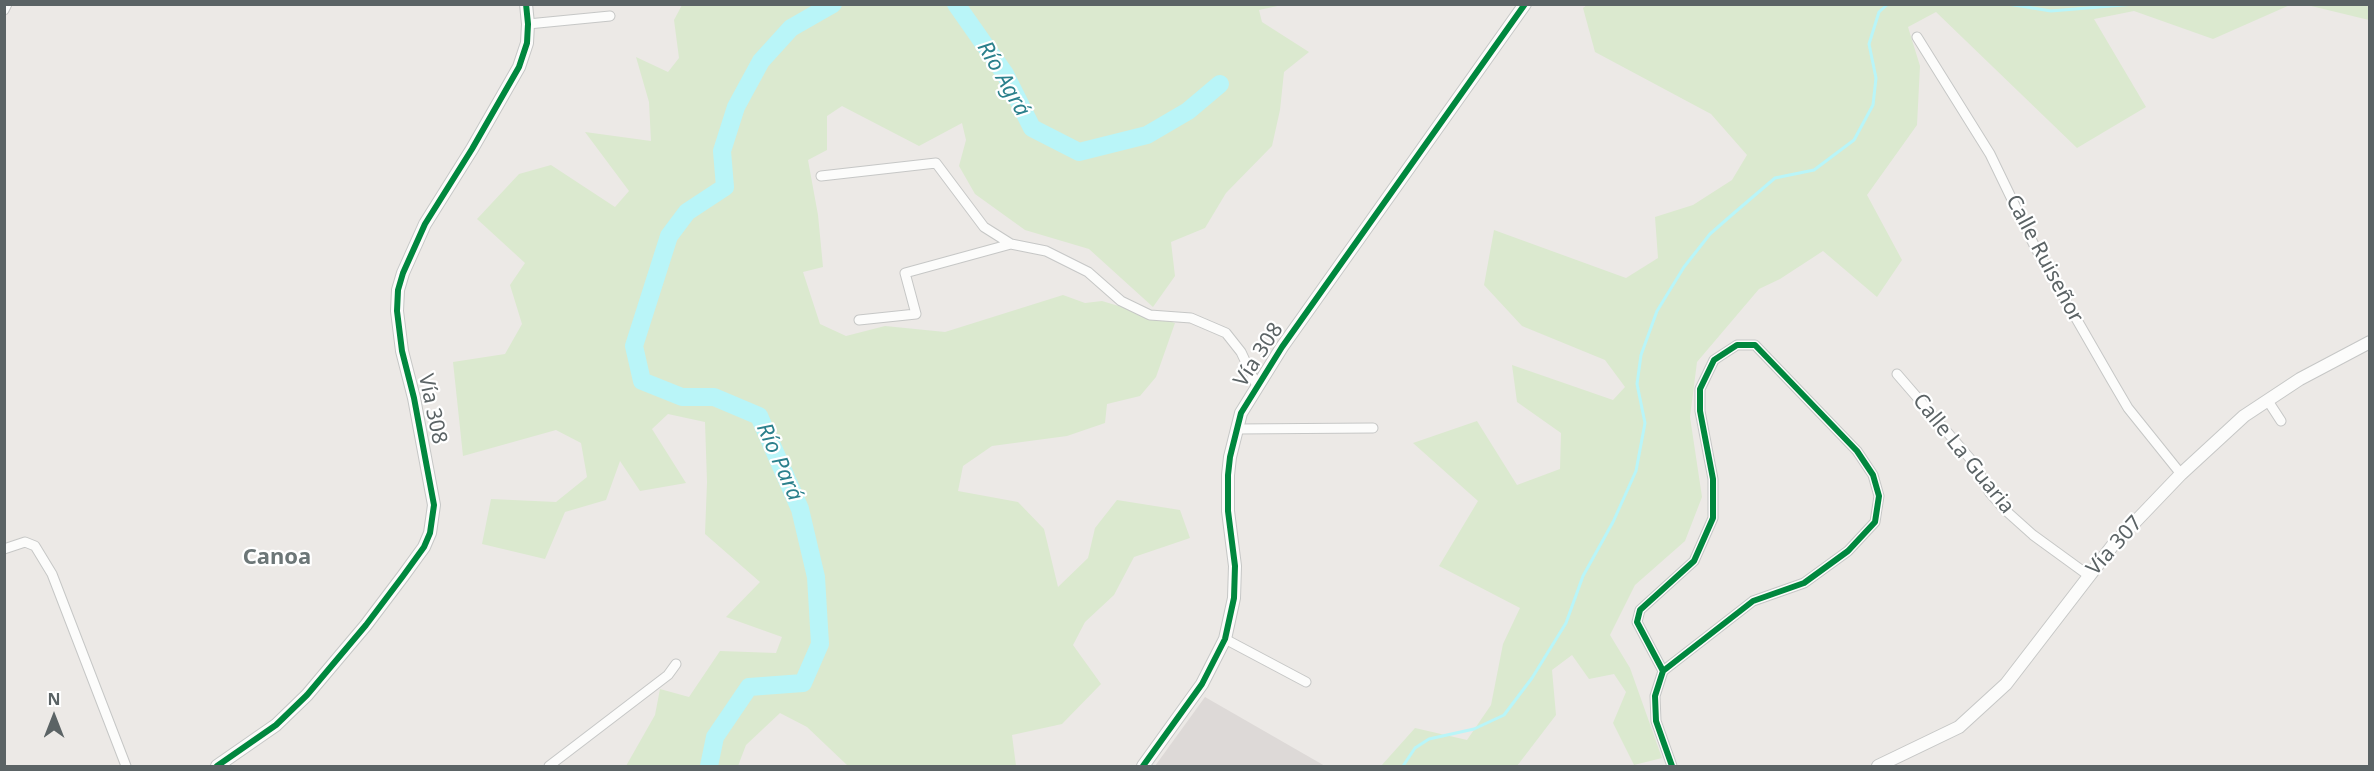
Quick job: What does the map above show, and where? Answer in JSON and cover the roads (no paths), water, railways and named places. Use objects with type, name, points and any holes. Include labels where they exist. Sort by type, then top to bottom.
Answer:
[{"type":"street","points":[[4,10],[7,4]]},
{"type":"street","name":"Vía 308","points":[[217,766],[276,725],[307,694],[424,548],[430,533],[434,505],[414,398],[402,351],[397,311],[398,290],[424,224],[472,149],[519,67],[527,43],[526,4]]},
{"type":"street","name":"Vía 308","points":[[1143,766],[1202,684],[1225,639],[1234,598],[1235,566],[1228,512],[1228,475],[1241,413],[1282,347],[1525,4]]},
{"type":"street","points":[[528,24],[610,16]]},
{"type":"street","name":"Calle Ruiseñor","points":[[1917,37],[1990,154],[2035,247],[2128,408],[2181,474]]},
{"type":"street","points":[[821,176],[936,163],[984,228],[1011,244],[1046,251],[1088,272],[1121,301],[1150,315],[1191,318],[1226,333],[1241,352],[1257,386]]},
{"type":"street","points":[[859,320],[916,314],[905,273],[1011,244]]},
{"type":"street","name":"Vía 307","points":[[1878,766],[1959,727],[2006,684],[2113,545],[2181,474],[2244,416],[2300,379],[2370,342]]},
{"type":"street","points":[[1663,671],[1637,622],[1640,610],[1694,561],[1713,518],[1713,479],[1700,411],[1701,389],[1714,360],[1737,345],[1755,345],[1857,451],[1868,467],[1873,475],[1879,496],[1875,522],[1848,551],[1804,583],[1753,601],[1663,671],[1655,696],[1656,722],[1672,766]]},
{"type":"street","name":"Calle La Guaria","points":[[1897,374],[1973,462],[1990,493],[2004,509],[2033,536],[2088,575]]},
{"type":"street","points":[[2268,401],[2281,421]]},
{"type":"street","points":[[1236,429],[1373,428]]},
{"type":"street","points":[[4,549],[25,542],[35,546],[52,574],[126,766]]},
{"type":"street","points":[[1225,639],[1306,682]]},
{"type":"street","points":[[549,766],[668,675],[676,664]]},
{"type":"waterway","name":"Río Pará","points":[[709,766],[715,737],[749,687],[803,683],[820,644],[816,577],[800,509],[759,416],[714,397],[682,397],[642,381],[634,346],[669,236],[687,212],[725,187],[722,151],[736,107],[761,61],[791,28],[833,4]]},
{"type":"waterway","name":"Río Agrá","points":[[956,4],[1005,74],[1032,128],[1079,152],[1147,135],[1188,111],[1220,84]]},
{"type":"waterway","points":[[1403,766],[1415,748],[1429,739],[1474,729],[1504,715],[1532,678],[1566,623],[1583,576],[1613,522],[1636,471],[1645,423],[1637,384],[1641,355],[1657,311],[1684,267],[1710,234],[1734,213],[1775,178],[1814,170],[1854,140],[1873,105],[1876,78],[1869,44],[1879,12],[1888,4]]},
{"type":"waterway","points":[[2008,4],[2051,11],[2135,4]]},
{"type":"district","name":"Canoa","points":[[277,558]]}]
